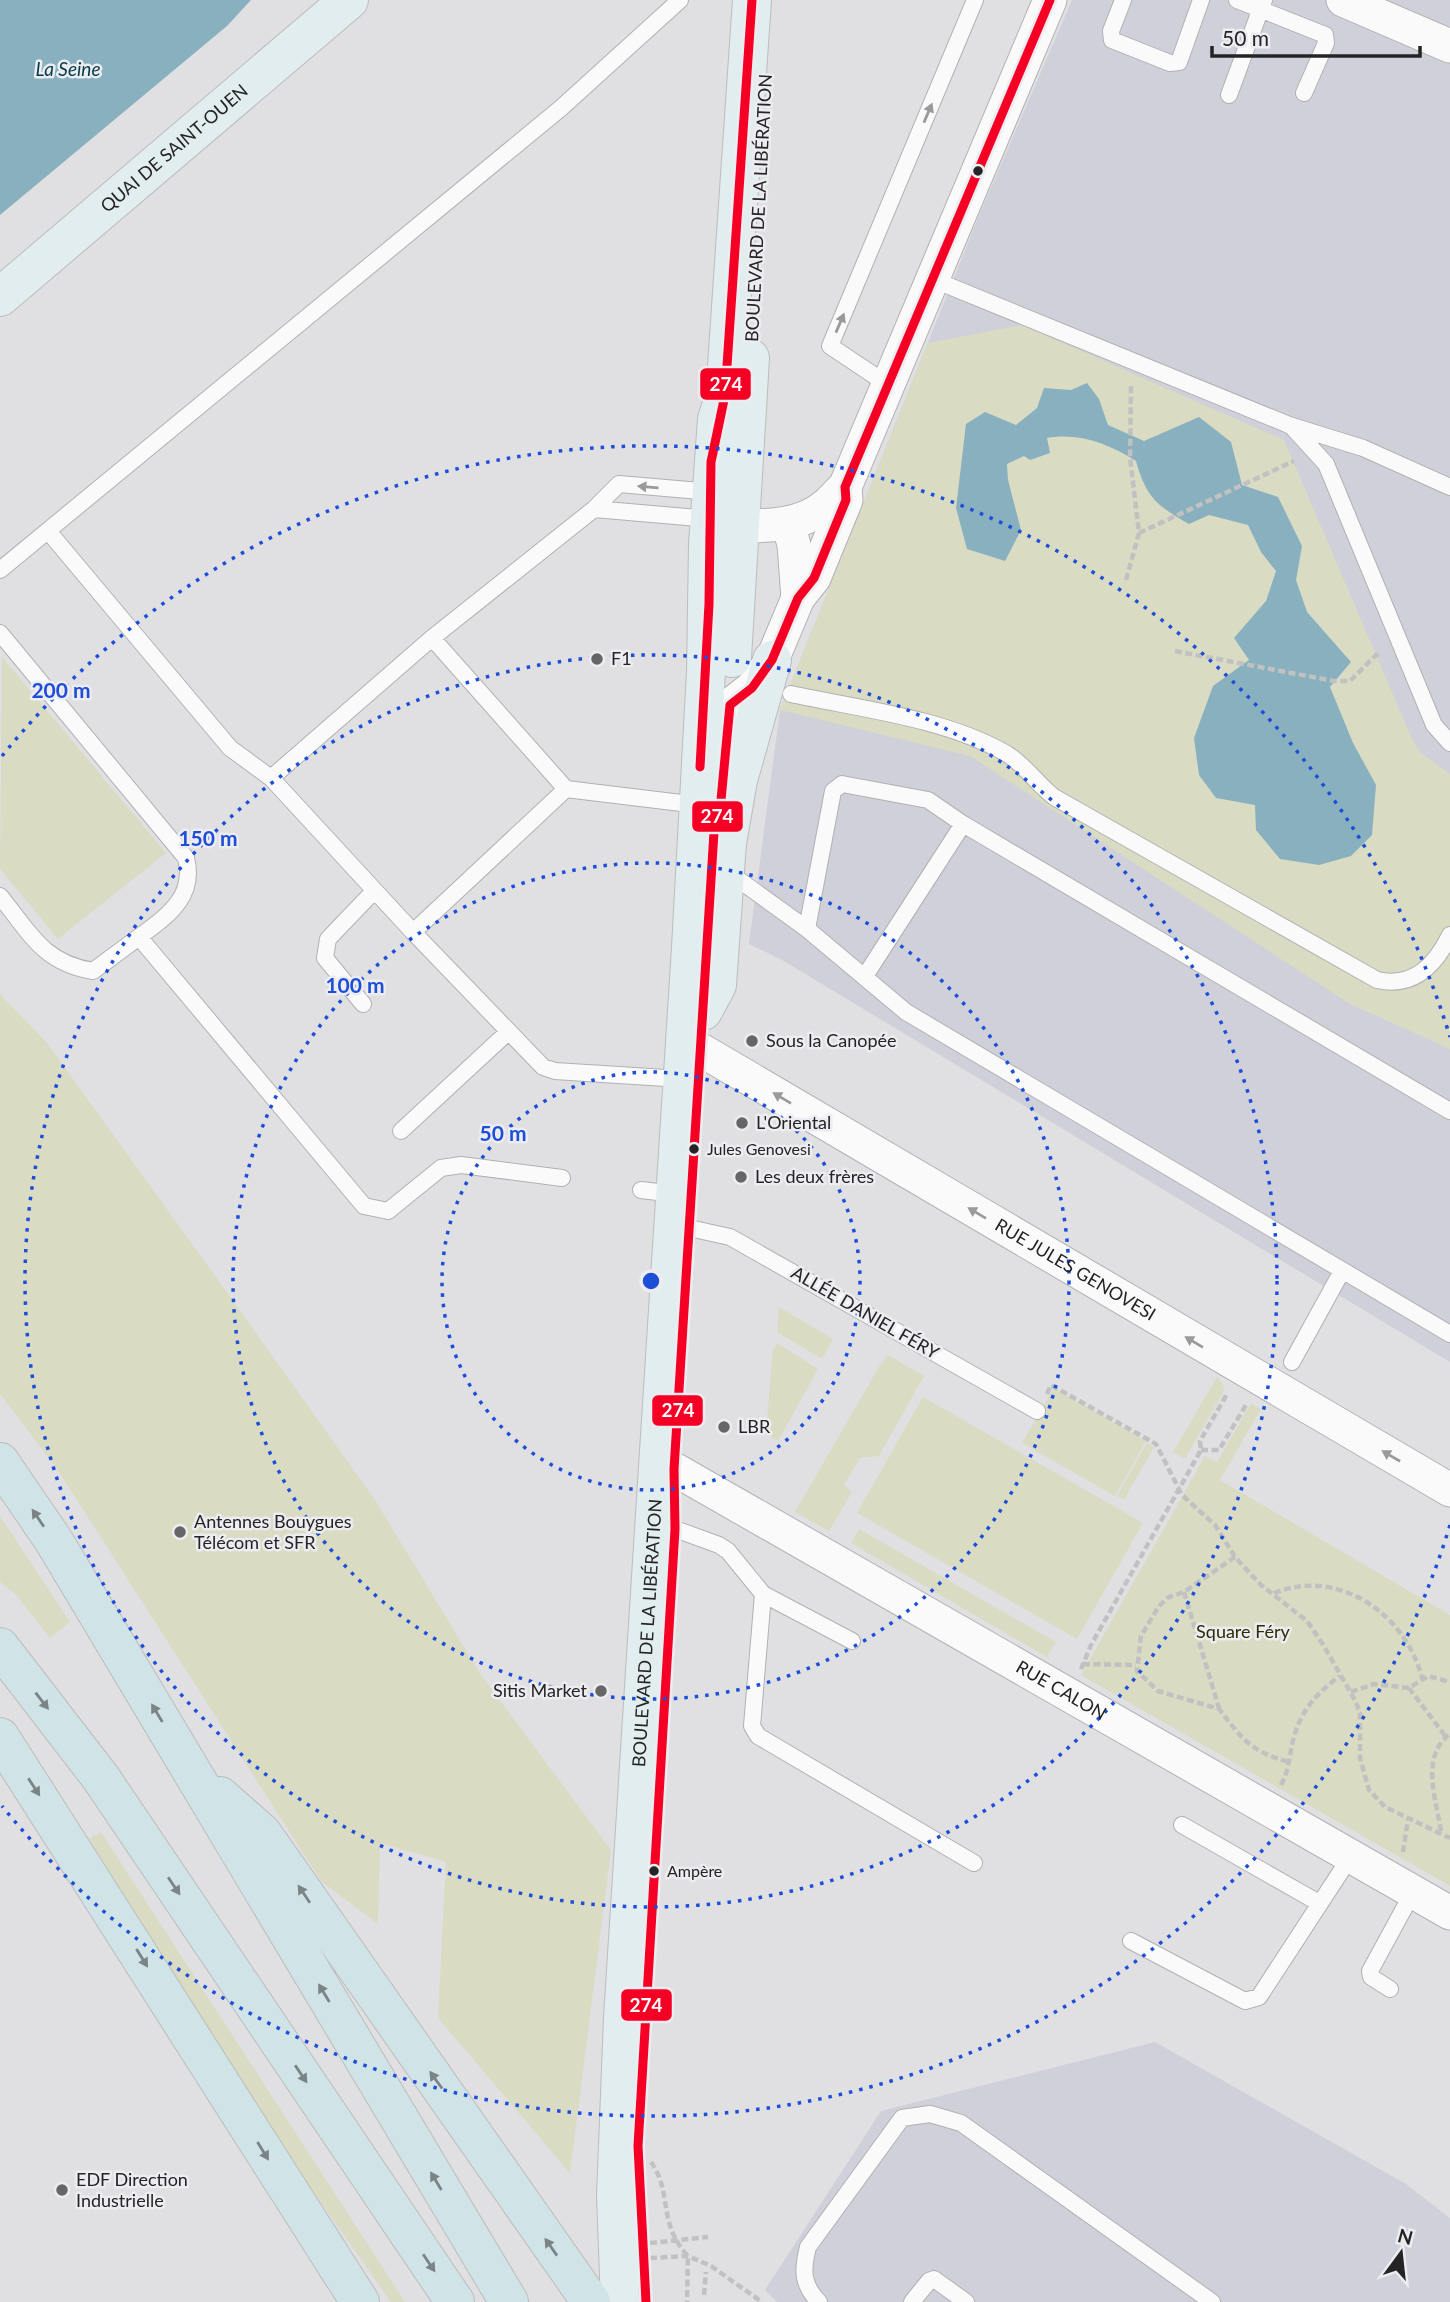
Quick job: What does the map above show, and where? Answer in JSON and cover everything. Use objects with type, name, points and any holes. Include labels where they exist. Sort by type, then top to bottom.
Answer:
[{"type":"highway","points":[[0,1462],[54,1541],[509,2302]]},
{"type":"highway","points":[[0,1647],[101,1778],[455,2302]]},
{"type":"highway","points":[[0,1737],[360,2302]]},
{"type":"highway","points":[[192,1771],[262,1833],[591,2302]]},
{"type":"main road","name":"QUAI DE SAINT-OUEN","points":[[0,297],[349,0]]},
{"type":"main road","name":"BOULEVARD DE LA LIBÉRATION","points":[[620,2302],[618,2126],[650,1762],[665,1528],[674,1202],[703,1011],[730,705],[719,517],[717,419],[725,395],[752,0]]},
{"type":"main road","name":"BOULEVARD DE LA LIBÉRATION","points":[[694,1070],[698,805],[706,671],[771,0]]},
{"type":"main road","points":[[718,864],[738,780],[772,660]]},
{"type":"main road","name":"BOULEVARD DE LA LIBÉRATION","points":[[665,1528],[674,1469],[674,1202]]},
{"type":"main road","name":"BOULEVARD DE LA LIBÉRATION","points":[[646,2302],[661,2248],[638,2147],[650,1762]]},
{"type":"street","points":[[719,517],[788,523],[825,507],[845,487],[1051,0]]},
{"type":"street","points":[[1343,0],[1450,46]]},
{"type":"street","points":[[730,705],[752,688],[772,660],[798,598],[814,578],[831,538],[846,500],[845,487]]},
{"type":"street","points":[[788,523],[794,545],[798,598]]},
{"type":"street","name":"RUE JULES GENOVESI","points":[[694,1070],[1251,1375],[1450,1490]]},
{"type":"street","name":"RUE CALON","points":[[674,1469],[1450,1913]]},
{"type":"lane","points":[[0,570],[561,107],[680,0]]},
{"type":"lane","points":[[887,384],[830,346],[975,0]]},
{"type":"lane","points":[[1123,0],[1111,31],[1112,40],[1170,63],[1179,62],[1185,52],[1201,0]]},
{"type":"lane","points":[[1237,0],[1263,4],[1325,35],[1326,43],[1304,93]]},
{"type":"lane","points":[[1229,95],[1263,4]]},
{"type":"lane","points":[[932,279],[1289,425],[1356,446],[1450,487]]},
{"type":"lane","points":[[1289,425],[1317,450],[1330,472],[1434,725],[1450,743]]},
{"type":"lane","points":[[271,778],[432,639],[594,509],[619,484],[719,517]]},
{"type":"lane","points":[[594,509],[719,517]]},
{"type":"lane","points":[[48,531],[230,748],[271,778],[534,1062],[555,1071],[694,1070]]},
{"type":"lane","points":[[0,633],[186,858],[190,873],[178,907],[93,971],[55,960],[0,897]]},
{"type":"lane","points":[[432,639],[566,789],[698,805]]},
{"type":"lane","points":[[791,694],[955,730],[990,746],[1013,759],[1055,797],[1377,980],[1403,982],[1419,975],[1435,961],[1450,935]]},
{"type":"lane","points":[[807,929],[833,790],[842,784],[928,800],[962,824],[1450,1111]]},
{"type":"lane","points":[[413,932],[566,789]]},
{"type":"lane","points":[[865,976],[962,824]]},
{"type":"lane","points":[[718,864],[807,929],[905,1012],[1450,1334]]},
{"type":"lane","points":[[363,1004],[324,958],[328,939],[374,891]]},
{"type":"lane","points":[[139,937],[364,1206],[388,1211],[441,1168],[461,1165],[562,1178]]},
{"type":"lane","points":[[401,1131],[508,1032]]},
{"type":"lane","name":"ALLÉE DANIEL FÉRY","points":[[674,1202],[730,1237],[1037,1411]]},
{"type":"lane","points":[[1292,1362],[1342,1271]]},
{"type":"lane","points":[[665,1528],[728,1551],[763,1594],[852,1641]]},
{"type":"lane","points":[[763,1594],[752,1726],[758,1736],[974,1863]]},
{"type":"lane","points":[[1182,1825],[1319,1903]]},
{"type":"lane","points":[[1131,1941],[1245,2001],[1259,1997],[1351,1856]]},
{"type":"lane","points":[[1390,1989],[1371,1977],[1370,1971],[1413,1892]]},
{"type":"lane","points":[[819,2302],[807,2290],[802,2267],[808,2247],[902,2118],[930,2114],[961,2123],[1212,2302]]},
{"type":"lane","points":[[912,2302],[924,2286],[934,2279],[966,2302]]},
{"type":"path","points":[[1126,580],[1139,533],[1129,457],[1131,360]]},
{"type":"path","points":[[1139,533],[1317,450]]},
{"type":"path","points":[[1175,650],[1334,681],[1350,681],[1396,634]]},
{"type":"path","points":[[1201,1450],[1219,1450],[1251,1375]]},
{"type":"path","points":[[1067,1694],[1201,1450],[1200,1441],[1251,1375]]},
{"type":"path","points":[[1037,1411],[1051,1385],[1156,1444],[1178,1488],[1215,1525],[1235,1557],[1307,1621],[1351,1692],[1360,1713],[1360,1758],[1369,1790],[1385,1807],[1421,1825],[1441,1831],[1450,1838]]},
{"type":"path","points":[[1219,1709],[1158,1691],[1142,1678],[1136,1665],[1142,1636],[1149,1621],[1168,1597],[1184,1592],[1235,1557]]},
{"type":"path","points":[[1273,1593],[1308,1585],[1332,1587],[1366,1602],[1389,1618],[1402,1633],[1413,1651],[1422,1678]]},
{"type":"path","points":[[1184,1592],[1219,1709],[1230,1727],[1248,1744],[1268,1756],[1289,1762]]},
{"type":"path","points":[[1083,1664],[1136,1665]]},
{"type":"path","points":[[1265,1807],[1283,1781],[1294,1735],[1304,1712],[1319,1691],[1340,1676]]},
{"type":"path","points":[[1351,1692],[1374,1685],[1409,1688],[1422,1678],[1450,1682]]},
{"type":"path","points":[[1409,1688],[1448,1736],[1438,1743],[1431,1760],[1441,1831]]},
{"type":"path","points":[[652,2164],[660,2175],[667,2222],[661,2248]]},
{"type":"path","points":[[661,2248],[708,2237]]},
{"type":"path","points":[[661,2248],[711,2266],[762,2302]]},
{"type":"path","points":[[661,2248],[688,2256]]},
{"type":"path","points":[[687,2302],[688,2256]]},
{"type":"path","points":[[704,2295],[706,2272]]},
{"type":"shaded area","points":[[1072,0],[1450,0],[1450,1362],[782,960],[749,944],[780,710],[978,218]]},
{"type":"shaded area","points":[[1155,2042],[1406,2184],[1450,2218],[1450,2302],[777,2302],[765,2290],[881,2111]]},
{"type":"green space","points":[[1022,325],[1284,440],[1412,739],[1421,753],[1450,774],[1450,1049],[1350,1004],[970,756],[780,710],[928,343]]},
{"type":"green space","points":[[2,657],[166,853],[58,939],[0,869]]},
{"type":"green space","points":[[0,994],[47,1043],[221,1284],[375,1500],[481,1675],[611,1850],[570,2173],[438,2018],[446,1862],[380,1843],[378,1924],[321,1881],[57,1469],[0,1394]]},
{"type":"green space","points":[[779,1307],[833,1339],[822,1359],[777,1332]]},
{"type":"green space","points":[[777,1343],[818,1369],[778,1441],[766,1433],[773,1349]]},
{"type":"green space","points":[[888,1355],[924,1376],[879,1456],[860,1458],[844,1485],[852,1492],[829,1531],[795,1512]]},
{"type":"green space","points":[[1217,1377],[1223,1384],[1224,1391],[1185,1459],[1173,1452]]},
{"type":"green space","points":[[1054,1388],[1146,1441],[1115,1496],[1022,1443]]},
{"type":"green space","points":[[923,1397],[1143,1523],[1077,1639],[857,1513]]},
{"type":"green space","name":"Square Féry","points":[[1251,1403],[1261,1409],[1220,1480],[1450,1615],[1450,1886],[1081,1675],[1205,1456],[1217,1462]]},
{"type":"green space","points":[[1147,1443],[1154,1447],[1124,1500],[1117,1496]]},
{"type":"green space","points":[[0,1516],[70,1622],[50,1638],[17,1596],[0,1582]]},
{"type":"green space","points":[[859,1529],[1056,1642],[1047,1657],[851,1543]]},
{"type":"green space","points":[[101,1832],[405,2302],[391,2302],[305,2180],[89,1839]]},
{"type":"water","name":"La Seine","points":[[0,0],[251,0],[227,26],[0,215]]},
{"type":"water","points":[[1087,383],[1099,399],[1108,425],[1144,441],[1199,417],[1231,442],[1242,485],[1278,497],[1302,546],[1296,580],[1307,612],[1351,662],[1330,687],[1353,743],[1376,785],[1372,835],[1351,856],[1319,865],[1280,859],[1256,830],[1255,805],[1216,798],[1199,775],[1194,738],[1213,686],[1249,660],[1234,638],[1266,601],[1276,571],[1261,552],[1248,525],[1209,515],[1189,524],[1154,499],[1144,484],[1136,461],[1115,449],[1082,438],[1047,438],[1050,453],[1030,460],[1024,456],[1007,464],[1008,480],[1021,530],[1005,561],[967,549],[956,508],[966,424],[985,412],[1016,425],[1037,408],[1044,388],[1071,390]]},
{"type":"transit line","name":"274","points":[[700,767],[709,604],[711,462],[725,395],[752,0]]},
{"type":"transit line","name":"274","points":[[646,2302],[638,2146],[675,1529],[674,1469],[714,832],[721,800],[730,705],[752,688],[772,660],[798,598],[814,578],[846,500],[845,487],[1050,0]]},
{"type":"place","name":"F1","points":[[597,659]]},
{"type":"place","name":"Sous la Canopée","points":[[752,1041]]},
{"type":"place","name":"L'Oriental","points":[[742,1123]]},
{"type":"place","name":"Jules Genovesi","points":[[694,1149]]},
{"type":"place","name":"Les deux frères","points":[[741,1177]]},
{"type":"place","name":"LBR","points":[[724,1427]]},
{"type":"place","name":"Antennes Bouygues Télécom et SFR","points":[[180,1532]]},
{"type":"place","name":"Sitis Market","points":[[601,1691]]},
{"type":"place","name":"Ampère","points":[[654,1871]]},
{"type":"place","name":"EDF Direction Industrielle","points":[[62,2190]]}]
